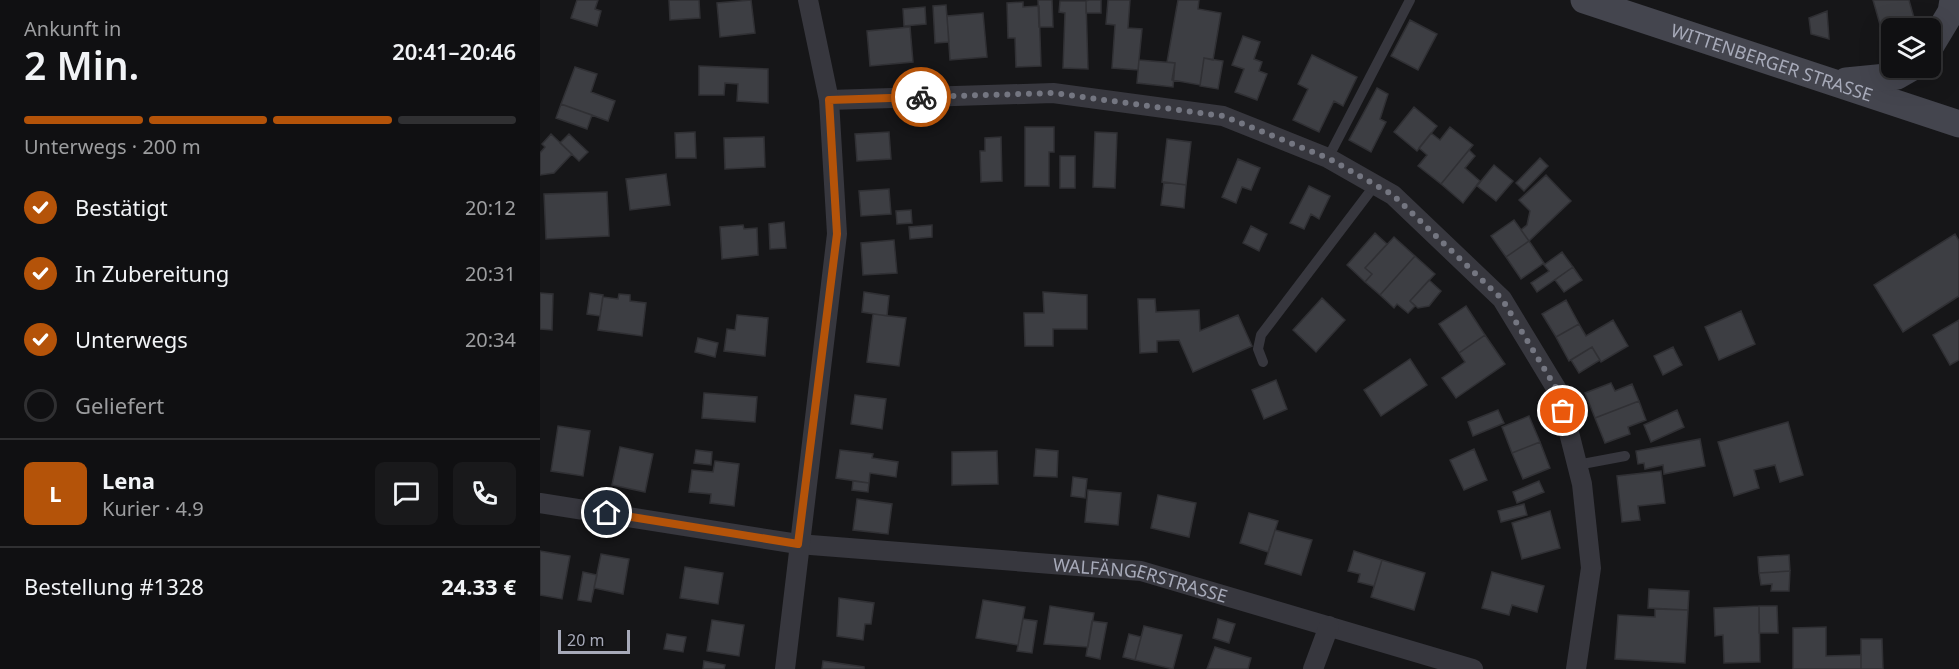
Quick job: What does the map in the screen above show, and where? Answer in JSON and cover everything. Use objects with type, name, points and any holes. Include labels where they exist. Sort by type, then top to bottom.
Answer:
[{"type":"main road","name":"WITTENBERGER STRASSE","points":[[1584,0],[1959,124]]},
{"type":"main road","points":[[1941,29],[1951,12],[1953,0]]},
{"type":"main road","points":[[1833,82],[1881,78]]},
{"type":"street","points":[[785,669],[798,544],[837,234],[829,100],[808,0]]},
{"type":"street","points":[[829,100],[1053,93],[1223,116],[1328,158],[1393,195],[1502,299],[1559,393],[1582,484],[1592,568],[1576,669]]},
{"type":"street","name":"WALFÄNGERSTRASSE","points":[[540,503],[798,544],[1141,571],[1473,669]]},
{"type":"street","points":[[1313,669],[1329,626]]},
{"type":"lane","points":[[1328,158],[1410,0]]},
{"type":"lane","points":[[1263,362],[1258,349],[1262,335],[1375,184]]},
{"type":"lane","points":[[1577,465],[1625,456]]},
{"type":"building","points":[[577,0],[598,0],[595,9],[601,11],[597,26],[571,18]]},
{"type":"building","points":[[669,0],[699,0],[700,18],[670,20]]},
{"type":"building","points":[[751,0],[755,33],[720,37],[717,3]]},
{"type":"building","points":[[1038,0],[1052,0],[1053,27],[1039,27]]},
{"type":"building","points":[[1101,0],[1101,13],[1086,13],[1086,1]]},
{"type":"building","points":[[1108,0],[1130,0],[1128,28],[1142,29],[1138,70],[1112,68],[1115,25],[1106,24]]},
{"type":"building","points":[[1178,0],[1199,0],[1198,9],[1221,13],[1213,60],[1204,58],[1200,85],[1172,80],[1175,63],[1167,62]]},
{"type":"building","points":[[1873,0],[1909,0],[1914,18],[1881,18],[1881,28]]},
{"type":"building","points":[[1060,1],[1086,1],[1088,69],[1063,68],[1065,13],[1059,12]]},
{"type":"building","points":[[1023,2],[1023,7],[1039,6],[1041,66],[1016,67],[1015,38],[1008,38],[1007,3]]},
{"type":"building","points":[[946,5],[949,42],[935,43],[933,6]]},
{"type":"building","points":[[925,7],[926,24],[904,26],[903,9]]},
{"type":"building","points":[[1827,11],[1829,39],[1811,34],[1809,18]]},
{"type":"building","points":[[983,13],[987,57],[950,60],[947,16]]},
{"type":"building","points":[[1410,20],[1437,34],[1418,70],[1391,56]]},
{"type":"building","points":[[910,27],[913,62],[870,66],[867,31]]},
{"type":"building","points":[[1243,36],[1260,42],[1254,59],[1262,62],[1259,71],[1267,74],[1257,100],[1235,92],[1244,69],[1232,65]]},
{"type":"building","points":[[1312,55],[1357,77],[1343,106],[1334,101],[1319,132],[1293,120],[1308,89],[1298,84]]},
{"type":"building","points":[[1204,58],[1223,61],[1218,89],[1200,86]]},
{"type":"building","points":[[1139,60],[1175,63],[1173,87],[1137,83]]},
{"type":"building","points":[[699,66],[768,69],[768,103],[737,101],[738,84],[725,83],[724,95],[699,95]]},
{"type":"building","points":[[575,67],[597,74],[591,92],[615,101],[608,121],[561,104]]},
{"type":"building","points":[[1377,88],[1388,94],[1380,119],[1386,122],[1371,152],[1349,140]]},
{"type":"building","points":[[561,104],[592,115],[587,129],[556,118]]},
{"type":"building","points":[[1414,107],[1437,126],[1417,151],[1394,132]]},
{"type":"building","points":[[1025,127],[1054,127],[1054,152],[1049,152],[1049,186],[1025,186]]},
{"type":"building","points":[[1450,127],[1473,145],[1441,184],[1418,166],[1427,155],[1419,148],[1431,133],[1440,140]]},
{"type":"building","points":[[695,132],[696,158],[676,158],[675,133]]},
{"type":"building","points":[[889,132],[891,159],[857,161],[855,134]]},
{"type":"building","points":[[1095,132],[1117,133],[1115,188],[1093,187]]},
{"type":"building","points":[[551,134],[572,154],[554,173],[540,175],[540,153],[545,147],[542,144]]},
{"type":"building","points":[[569,134],[588,152],[579,161],[560,143]]},
{"type":"building","points":[[764,137],[765,167],[725,169],[724,138]]},
{"type":"building","points":[[1001,137],[1002,181],[981,182],[980,151],[985,151],[985,138]]},
{"type":"building","points":[[1167,139],[1191,142],[1186,185],[1162,182]]},
{"type":"building","points":[[1469,150],[1475,156],[1465,168],[1480,181],[1463,203],[1441,184]]},
{"type":"building","points":[[1060,156],[1075,156],[1075,188],[1060,188]]},
{"type":"building","points":[[1540,158],[1548,166],[1524,191],[1516,183]]},
{"type":"building","points":[[1238,159],[1260,168],[1251,190],[1242,187],[1236,203],[1222,197]]},
{"type":"building","points":[[1494,165],[1513,181],[1496,201],[1477,186]]},
{"type":"building","points":[[666,174],[670,205],[630,210],[626,179]]},
{"type":"building","points":[[1546,175],[1571,201],[1529,241],[1521,230],[1527,225],[1530,211],[1519,200]]},
{"type":"building","points":[[1164,182],[1186,185],[1184,208],[1161,205]]},
{"type":"building","points":[[1309,186],[1330,196],[1319,219],[1311,214],[1304,229],[1290,223]]},
{"type":"building","points":[[889,189],[891,214],[861,216],[859,191]]},
{"type":"building","points":[[607,192],[609,236],[546,239],[544,194]]},
{"type":"building","points":[[911,210],[912,223],[897,224],[896,211]]},
{"type":"building","points":[[1514,220],[1529,241],[1506,257],[1491,236]]},
{"type":"building","points":[[784,222],[786,248],[770,249],[769,224]]},
{"type":"building","points":[[743,225],[744,229],[757,228],[758,255],[722,259],[720,227]]},
{"type":"building","points":[[932,225],[932,237],[910,239],[909,227]]},
{"type":"building","points":[[1251,226],[1267,234],[1259,251],[1243,243]]},
{"type":"building","points":[[1375,233],[1387,244],[1365,268],[1372,274],[1365,282],[1347,265]]},
{"type":"building","points":[[1955,234],[1959,241],[1959,296],[1903,332],[1874,285]]},
{"type":"building","points":[[1394,237],[1415,256],[1380,295],[1365,282],[1372,274],[1365,268]]},
{"type":"building","points":[[894,240],[897,273],[863,275],[861,243]]},
{"type":"building","points":[[1529,241],[1544,263],[1521,279],[1506,257]]},
{"type":"building","points":[[1562,252],[1573,267],[1537,292],[1531,283],[1549,271],[1544,265]]},
{"type":"building","points":[[1415,256],[1435,274],[1410,301],[1415,306],[1408,313],[1397,304],[1394,308],[1380,295]]},
{"type":"building","points":[[1573,267],[1582,280],[1564,292],[1555,280]]},
{"type":"building","points":[[1429,280],[1441,291],[1429,306],[1418,308],[1410,301]]},
{"type":"building","points":[[864,292],[889,296],[887,316],[862,312]]},
{"type":"building","points":[[1043,292],[1087,295],[1087,329],[1053,329],[1053,346],[1025,346],[1024,313],[1044,313]]},
{"type":"building","points":[[540,293],[553,294],[552,330],[540,329]]},
{"type":"building","points":[[590,293],[603,295],[600,316],[587,314]]},
{"type":"building","points":[[619,294],[630,295],[630,301],[646,303],[642,336],[598,330],[603,297],[618,299]]},
{"type":"building","points":[[1322,298],[1345,320],[1316,352],[1293,330]]},
{"type":"building","points":[[1138,299],[1155,299],[1156,312],[1199,310],[1200,331],[1238,315],[1252,346],[1193,372],[1179,340],[1157,341],[1157,352],[1140,353]]},
{"type":"building","points":[[1566,300],[1579,324],[1556,337],[1542,314]]},
{"type":"building","points":[[1466,306],[1485,335],[1459,353],[1439,324]]},
{"type":"building","points":[[1741,311],[1755,344],[1719,360],[1705,327]]},
{"type":"building","points":[[873,314],[906,318],[899,366],[867,362]]},
{"type":"building","points":[[737,315],[768,318],[765,356],[724,351],[727,329],[735,330]]},
{"type":"building","points":[[1613,320],[1628,346],[1601,362],[1592,347],[1569,361],[1556,337],[1579,324],[1586,336]]},
{"type":"building","points":[[1959,320],[1959,360],[1950,365],[1933,335]]},
{"type":"building","points":[[1485,335],[1505,364],[1456,398],[1442,378],[1465,362],[1459,353]]},
{"type":"building","points":[[698,338],[718,343],[715,357],[695,352]]},
{"type":"building","points":[[1592,347],[1600,360],[1579,373],[1571,360]]},
{"type":"building","points":[[1673,347],[1682,365],[1663,375],[1654,356]]},
{"type":"building","points":[[1410,359],[1427,385],[1381,416],[1364,390]]},
{"type":"building","points":[[1276,380],[1287,409],[1264,419],[1252,390]]},
{"type":"building","points":[[1611,383],[1615,391],[1632,384],[1639,401],[1595,418],[1585,393]]},
{"type":"building","points":[[704,393],[757,397],[755,422],[702,418]]},
{"type":"building","points":[[855,395],[886,399],[882,429],[851,424]]},
{"type":"building","points":[[1639,401],[1646,420],[1628,427],[1630,434],[1605,443],[1595,418]]},
{"type":"building","points":[[1498,410],[1504,423],[1473,436],[1468,422]]},
{"type":"building","points":[[1677,410],[1684,427],[1651,442],[1644,425]]},
{"type":"building","points":[[1529,416],[1540,442],[1512,453],[1502,427]]},
{"type":"building","points":[[1788,422],[1803,475],[1780,482],[1775,465],[1754,470],[1759,488],[1734,496],[1718,442]]},
{"type":"building","points":[[558,426],[590,431],[583,476],[551,471]]},
{"type":"building","points":[[1700,439],[1705,466],[1664,474],[1663,465],[1645,469],[1644,463],[1638,464],[1636,451]]},
{"type":"building","points":[[1540,442],[1550,468],[1523,479],[1512,453]]},
{"type":"building","points":[[620,447],[653,454],[645,492],[612,485]]},
{"type":"building","points":[[1036,449],[1058,451],[1057,477],[1034,476]]},
{"type":"building","points":[[1474,449],[1487,480],[1464,490],[1450,460]]},
{"type":"building","points":[[696,450],[712,452],[711,465],[694,463]]},
{"type":"building","points":[[840,450],[873,454],[872,458],[898,462],[896,477],[870,473],[869,483],[836,478]]},
{"type":"building","points":[[997,451],[998,484],[952,485],[952,452]]},
{"type":"building","points":[[715,461],[739,464],[734,506],[710,503],[711,494],[689,492],[692,470],[713,472]]},
{"type":"building","points":[[1661,471],[1665,503],[1638,506],[1640,520],[1622,522],[1617,476]]},
{"type":"building","points":[[1073,477],[1087,479],[1085,498],[1071,496]]},
{"type":"building","points":[[853,481],[869,483],[868,492],[852,490]]},
{"type":"building","points":[[1539,481],[1544,492],[1517,503],[1513,492]]},
{"type":"building","points":[[1088,490],[1121,493],[1118,525],[1085,522]]},
{"type":"building","points":[[1158,495],[1196,503],[1189,537],[1151,528]]},
{"type":"building","points":[[857,499],[892,504],[888,534],[853,530]]},
{"type":"building","points":[[1524,504],[1527,515],[1501,522],[1498,511]]},
{"type":"building","points":[[1550,511],[1560,548],[1522,559],[1512,523]]},
{"type":"building","points":[[1249,513],[1278,521],[1268,552],[1240,543]]},
{"type":"building","points":[[1275,530],[1312,540],[1301,575],[1265,564]]},
{"type":"building","points":[[540,551],[570,556],[562,599],[540,595]]},
{"type":"building","points":[[1354,551],[1382,560],[1374,586],[1358,582],[1360,574],[1348,571]]},
{"type":"building","points":[[601,554],[629,559],[623,594],[594,588]]},
{"type":"building","points":[[1789,555],[1790,571],[1759,573],[1758,557]]},
{"type":"building","points":[[1382,560],[1425,573],[1414,610],[1371,597]]},
{"type":"building","points":[[685,567],[723,573],[718,604],[680,598]]},
{"type":"building","points":[[1790,571],[1789,591],[1771,591],[1772,584],[1761,585],[1759,573]]},
{"type":"building","points":[[583,572],[597,575],[591,602],[578,600]]},
{"type":"building","points":[[1492,572],[1544,586],[1537,612],[1512,605],[1509,615],[1482,608]]},
{"type":"building","points":[[1649,589],[1689,591],[1688,610],[1648,608]]},
{"type":"building","points":[[839,598],[874,603],[871,624],[865,624],[863,640],[837,636]]},
{"type":"building","points":[[983,600],[1025,607],[1018,645],[976,638]]},
{"type":"building","points":[[1050,606],[1094,613],[1088,647],[1044,644]]},
{"type":"building","points":[[1759,606],[1777,606],[1778,633],[1759,633]]},
{"type":"building","points":[[1759,606],[1760,662],[1724,663],[1723,635],[1715,636],[1714,608]]},
{"type":"building","points":[[1655,609],[1688,610],[1685,663],[1615,659],[1618,615],[1655,617]]},
{"type":"building","points":[[1023,619],[1037,621],[1032,653],[1017,651]]},
{"type":"building","points":[[1218,619],[1235,624],[1229,643],[1213,638]]},
{"type":"building","points":[[712,620],[744,625],[739,656],[707,651]]},
{"type":"building","points":[[1092,621],[1107,623],[1100,659],[1086,656]]},
{"type":"building","points":[[1144,626],[1182,635],[1173,669],[1135,660]]},
{"type":"building","points":[[1826,627],[1826,656],[1861,655],[1861,669],[1793,669],[1793,628]]},
{"type":"building","points":[[667,634],[686,637],[683,652],[664,649]]},
{"type":"building","points":[[1129,634],[1141,637],[1135,660],[1123,657]]},
{"type":"building","points":[[1861,639],[1882,639],[1883,669],[1861,669]]},
{"type":"building","points":[[1215,647],[1251,658],[1248,669],[1207,669]]},
{"type":"building","points":[[704,661],[725,665],[724,669],[703,669]]},
{"type":"building","points":[[823,661],[864,667],[864,669],[822,669]]},
{"type":"way so far","points":[[921,97],[1053,93],[1223,116],[1328,158],[1393,195],[1502,299],[1559,393],[1563,411]]},
{"type":"route","points":[[607,513],[798,544],[837,234],[829,100],[921,97]]}]
